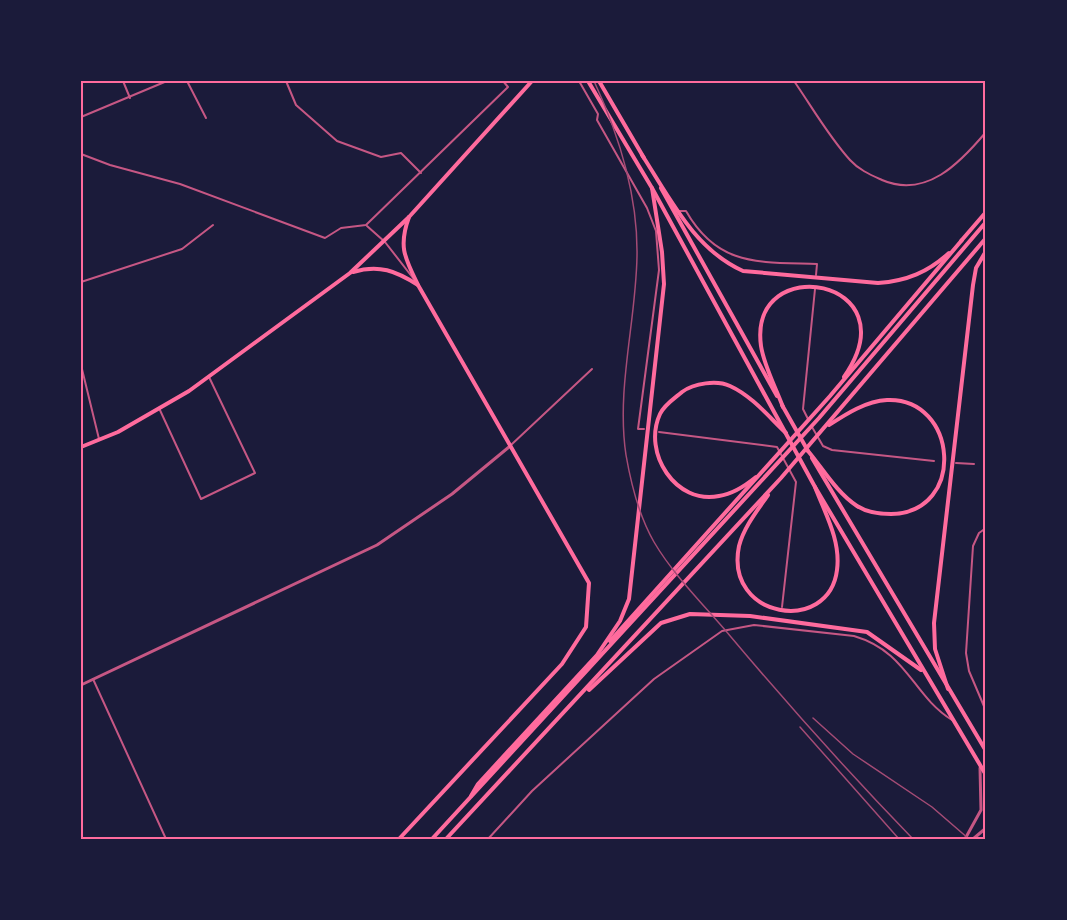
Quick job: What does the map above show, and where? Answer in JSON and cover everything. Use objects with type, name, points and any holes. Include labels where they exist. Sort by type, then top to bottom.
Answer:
[{"type":"main road","points":[[81,447],[159,408],[209,377],[350,273],[409,217],[532,81]]},
{"type":"main road","points":[[588,81],[652,188],[815,487],[921,670],[986,775]]},
{"type":"main road","points":[[599,81],[808,451],[986,751]]},
{"type":"main road","points":[[642,155],[698,240],[728,265],[743,271],[878,283],[899,281],[919,274],[939,262],[962,240]]},
{"type":"main road","points":[[597,656],[620,621],[629,599],[632,577],[664,284],[662,252],[652,188]]},
{"type":"main road","points":[[466,803],[478,784],[597,656],[830,396],[986,212]]},
{"type":"main road","points":[[399,839],[562,664],[586,627],[589,583],[418,285],[404,255],[403,234],[409,217]]},
{"type":"main road","points":[[432,839],[819,418],[986,222]]},
{"type":"main road","points":[[446,839],[781,478],[986,238]]},
{"type":"main road","points":[[948,689],[934,649],[934,623],[973,285],[976,268],[986,251]]},
{"type":"main road","points":[[350,273],[370,267],[395,271],[418,285]]},
{"type":"main road","points":[[783,407],[761,345],[762,329],[768,308],[780,296],[798,286],[810,284],[829,287],[841,294],[858,320],[861,335],[858,354],[830,396]]},
{"type":"main road","points":[[763,471],[743,487],[718,497],[699,496],[686,491],[669,476],[659,459],[656,433],[660,414],[686,389],[697,384],[729,385],[746,396],[786,433]]},
{"type":"main road","points":[[808,451],[842,493],[857,506],[876,514],[903,514],[922,505],[936,491],[944,475],[944,446],[940,433],[928,417],[900,401],[886,400],[854,409],[826,427]]},
{"type":"main road","points":[[781,478],[751,519],[740,544],[738,558],[739,574],[747,591],[762,605],[779,610],[799,611],[814,605],[829,591],[837,572],[835,538],[815,487]]},
{"type":"main road","points":[[550,729],[645,635],[672,618],[690,614],[750,616],[867,632],[921,670]]},
{"type":"street","points":[[123,81],[130,98]]},
{"type":"street","points":[[81,117],[167,81]]},
{"type":"street","points":[[187,81],[206,118]]},
{"type":"street","points":[[286,81],[296,105],[337,141],[381,157],[402,153],[421,173]]},
{"type":"street","points":[[81,154],[110,165],[180,184],[325,238],[341,228],[366,225],[508,87],[503,81]]},
{"type":"street","points":[[579,81],[598,114],[597,120],[647,208],[656,231],[659,270],[638,429],[644,429]]},
{"type":"street","points":[[794,81],[851,161],[868,174],[896,186],[918,184],[945,174],[986,132]]},
{"type":"street","points":[[678,211],[686,211],[705,239],[719,250],[756,262],[817,264],[816,275]]},
{"type":"street","points":[[81,282],[182,249],[213,225]]},
{"type":"street","points":[[366,225],[385,242],[418,285]]},
{"type":"street","points":[[815,289],[803,409],[823,446],[842,452],[934,461]]},
{"type":"street","points":[[81,364],[99,439]]},
{"type":"street","points":[[81,685],[377,544],[452,494],[509,447],[592,369]]},
{"type":"street","points":[[159,408],[201,499],[255,473],[209,377]]},
{"type":"street","points":[[659,432],[777,447],[795,482],[782,607]]},
{"type":"street","points":[[956,463],[974,465]]},
{"type":"street","points":[[986,528],[979,533],[973,546],[966,653],[969,671],[986,711]]},
{"type":"street","points":[[488,839],[532,791],[654,679],[722,631],[754,625],[780,626],[854,636],[880,646],[904,666],[941,713],[952,720]]},
{"type":"street","points":[[93,680],[166,839]]},
{"type":"street","points":[[965,839],[981,810],[980,766]]},
{"type":"street","points":[[973,839],[986,828]]},
{"type":"railway","points":[[594,81],[619,144],[634,211],[636,281],[623,405],[626,455],[636,500],[644,522],[662,555],[690,591],[820,740],[913,839]]},
{"type":"railway","points":[[813,718],[853,754],[932,807],[969,839]]},
{"type":"railway","points":[[800,727],[899,839]]}]
